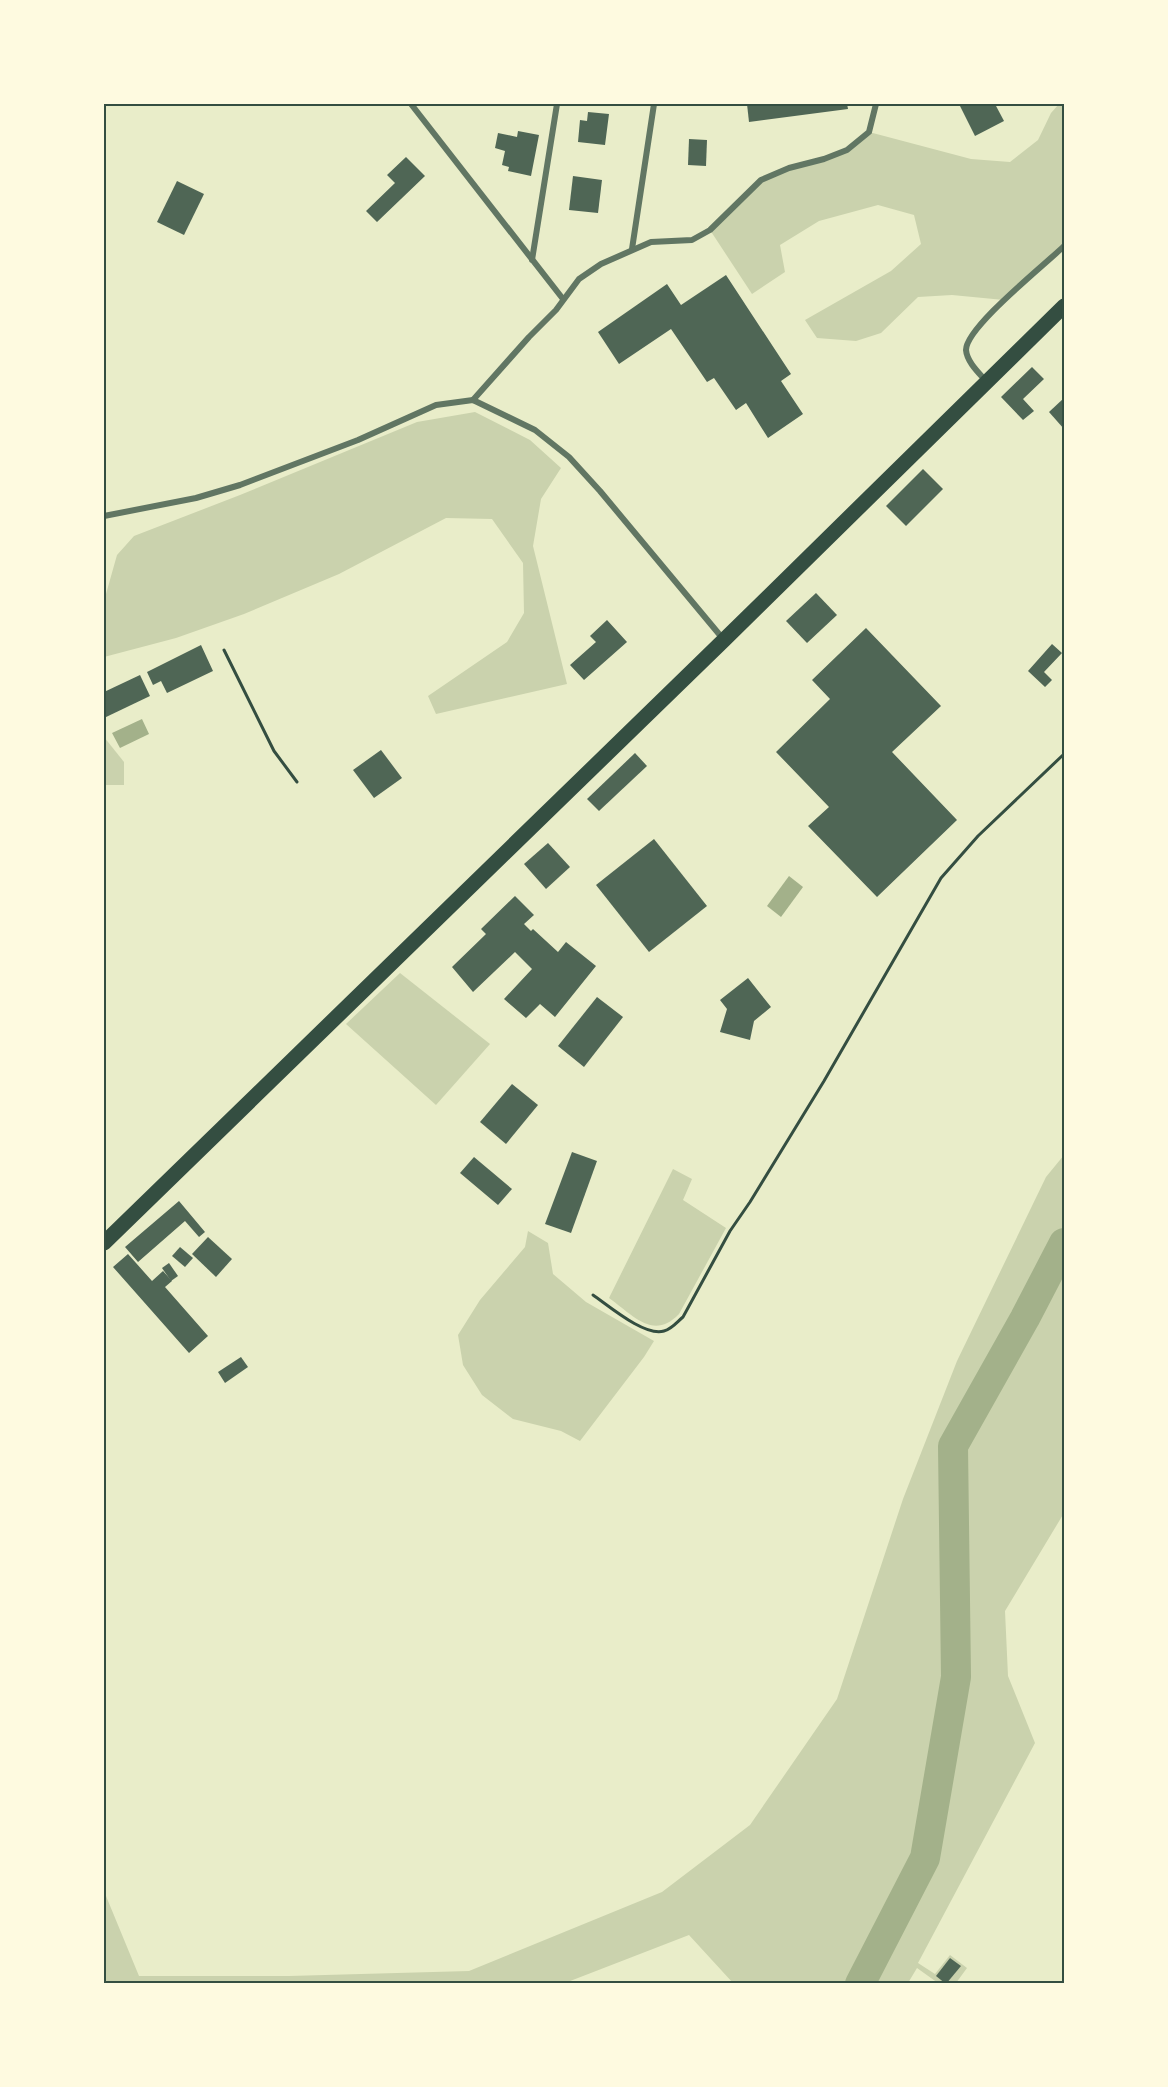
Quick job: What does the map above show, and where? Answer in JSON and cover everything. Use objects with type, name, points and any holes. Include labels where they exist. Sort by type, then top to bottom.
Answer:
[{"type":"main road","points":[[104,1244],[1065,306]]},
{"type":"street","points":[[411,104],[563,299]]},
{"type":"street","points":[[532,260],[557,104]]},
{"type":"street","points":[[632,249],[654,104]]},
{"type":"street","points":[[473,400],[556,310],[579,279],[601,264],[651,242],[692,240],[710,230],[761,180],[789,168],[847,150],[869,132],[876,104]]},
{"type":"street","points":[[987,382],[971,363],[966,351],[970,336],[1004,300],[1065,246]]},
{"type":"street","points":[[104,516],[196,498],[240,485],[358,440],[436,405],[473,400],[535,430],[568,457],[724,640]]},
{"type":"path","points":[[224,650],[274,751],[297,782]]},
{"type":"path","points":[[593,1295],[633,1322],[653,1332],[674,1327],[683,1317],[730,1231],[825,1081],[941,878],[978,836],[1065,754]]},
{"type":"shaded area","points":[[1059,104],[1064,104],[1064,246],[1004,300],[952,295],[918,297],[881,333],[856,341],[817,338],[805,320],[891,271],[921,244],[914,215],[878,205],[819,221],[780,245],[785,272],[752,294],[710,230],[761,180],[847,150],[869,132],[971,159],[1010,162],[1038,140],[1051,113]]},
{"type":"shaded area","points":[[475,412],[530,440],[561,468],[541,499],[533,546],[567,684],[436,714],[428,696],[507,642],[524,613],[523,563],[492,519],[446,518],[339,574],[244,614],[176,638],[104,657],[104,595],[117,555],[134,536],[417,422]]},
{"type":"shaded area","points":[[142,719],[149,734],[120,748],[112,733]]},
{"type":"shaded area","points":[[104,737],[124,762],[124,785],[104,785]]},
{"type":"shaded area","points":[[789,876],[803,887],[781,917],[767,906]]},
{"type":"shaded area","points":[[400,973],[490,1044],[436,1105],[346,1024]]},
{"type":"shaded area","points":[[1064,1155],[1064,1513],[1005,1611],[1008,1676],[1035,1743],[918,1963],[935,1974],[950,1955],[967,1968],[956,1983],[938,1983],[917,1968],[908,1983],[733,1983],[689,1935],[565,1983],[104,1984],[104,1896],[106,1896],[139,1976],[289,1976],[469,1971],[662,1892],[750,1825],[837,1699],[903,1499],[957,1361],[1046,1177]]},
{"type":"shaded area","points":[[673,1169],[692,1179],[683,1200],[726,1228],[679,1314],[670,1322],[652,1325],[635,1318],[609,1298]]},
{"type":"shaded area","points":[[528,1231],[548,1243],[553,1274],[586,1302],[654,1341],[580,1441],[561,1431],[513,1419],[482,1395],[463,1365],[458,1335],[480,1300],[525,1247]]},
{"type":"building","points":[[747,104],[847,104],[848,109],[749,122]]},
{"type":"building","points":[[995,104],[1004,121],[975,136],[960,106]]},
{"type":"building","points":[[588,112],[609,114],[605,145],[578,142],[580,120],[587,121]]},
{"type":"building","points":[[518,131],[539,135],[531,176],[508,171],[509,167],[502,165],[505,151],[495,148],[498,133],[517,137]]},
{"type":"building","points":[[689,139],[707,140],[706,166],[688,165]]},
{"type":"building","points":[[406,157],[425,176],[377,222],[366,211],[395,183],[387,175]]},
{"type":"building","points":[[573,176],[602,180],[598,213],[569,210]]},
{"type":"building","points":[[177,181],[204,194],[184,235],[157,222]]},
{"type":"building","points":[[726,275],[791,374],[781,381],[803,414],[768,438],[746,403],[736,410],[714,378],[707,382],[671,329],[619,364],[598,332],[667,284],[681,305]]},
{"type":"building","points":[[1032,367],[1044,379],[1023,399],[1034,411],[1023,420],[1001,397]]},
{"type":"building","points":[[1064,398],[1064,429],[1049,412]]},
{"type":"building","points":[[923,469],[943,489],[906,526],[886,506]]},
{"type":"building","points":[[816,593],[837,615],[807,643],[786,621]]},
{"type":"building","points":[[607,620],[627,642],[584,680],[570,665],[596,642],[590,636]]},
{"type":"building","points":[[866,628],[941,706],[892,752],[957,820],[877,897],[808,826],[829,807],[776,752],[830,699],[812,680]]},
{"type":"building","points":[[1052,644],[1062,653],[1044,672],[1052,680],[1045,687],[1028,671]]},
{"type":"building","points":[[201,645],[213,671],[167,693],[161,681],[153,685],[147,672]]},
{"type":"building","points":[[140,675],[150,696],[104,718],[104,692]]},
{"type":"building","points":[[381,750],[402,778],[374,798],[353,770]]},
{"type":"building","points":[[635,753],[647,766],[599,811],[587,799]]},
{"type":"building","points":[[654,839],[707,906],[649,952],[596,885]]},
{"type":"building","points":[[548,843],[570,867],[546,889],[524,864]]},
{"type":"building","points":[[515,896],[534,915],[524,924],[531,931],[533,929],[558,952],[566,942],[596,966],[555,1017],[540,1004],[526,1018],[504,999],[532,969],[515,952],[473,992],[452,967],[486,934],[481,929]]},
{"type":"building","points":[[748,978],[771,1007],[754,1021],[750,1040],[720,1032],[727,1009],[720,1000]]},
{"type":"building","points":[[597,997],[623,1017],[584,1067],[558,1046]]},
{"type":"building","points":[[512,1084],[538,1105],[506,1144],[480,1122]]},
{"type":"building","points":[[572,1152],[597,1161],[571,1233],[545,1224]]},
{"type":"building","points":[[474,1157],[512,1189],[498,1205],[460,1173]]},
{"type":"building","points":[[179,1201],[205,1232],[199,1237],[185,1221],[138,1262],[125,1247]]},
{"type":"building","points":[[208,1237],[232,1259],[216,1277],[192,1254]]},
{"type":"building","points":[[180,1247],[193,1258],[185,1267],[172,1256]]},
{"type":"building","points":[[128,1254],[152,1281],[163,1271],[172,1281],[165,1287],[208,1336],[189,1353],[113,1267]]},
{"type":"building","points":[[169,1263],[178,1276],[171,1281],[162,1268]]},
{"type":"building","points":[[241,1357],[248,1367],[225,1383],[218,1372]]},
{"type":"building","points":[[950,1958],[961,1966],[946,1984],[936,1976]]},
{"type":"waterway","points":[[860,1984],[925,1858],[956,1677],[953,1446],[1064,1243]]}]
